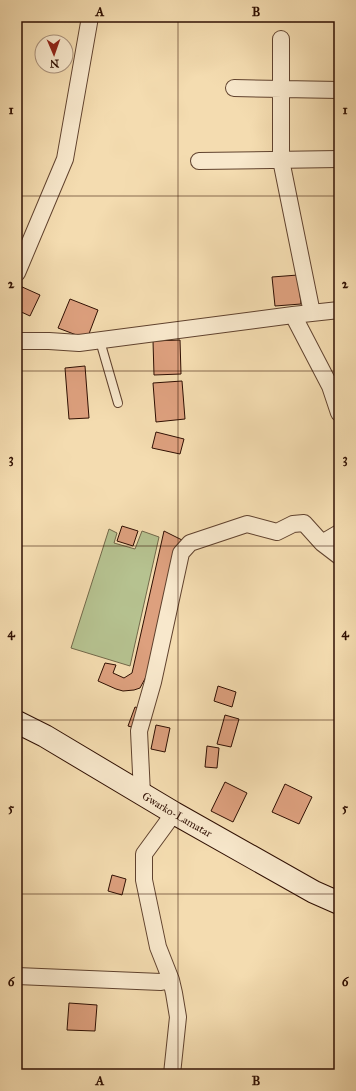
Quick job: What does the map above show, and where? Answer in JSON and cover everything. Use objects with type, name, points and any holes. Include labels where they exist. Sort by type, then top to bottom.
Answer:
[{"type":"main road","name":"Gwarko-Lamatar","points":[[17,722],[45,736],[174,813],[314,892],[339,903]]},
{"type":"street","points":[[17,273],[65,159],[90,17]]},
{"type":"street","points":[[281,39],[281,160],[312,313]]},
{"type":"street","points":[[234,88],[339,90]]},
{"type":"street","points":[[199,161],[339,159]]},
{"type":"street","points":[[17,341],[49,341],[79,344],[339,310]]},
{"type":"street","points":[[293,315],[330,386],[339,413]]},
{"type":"street","points":[[142,794],[139,732],[153,682],[181,553],[190,544],[247,524],[278,532],[293,524],[304,523],[322,543],[339,556]]},
{"type":"street","points":[[322,543],[339,533]]},
{"type":"street","points":[[172,1074],[178,1017],[171,980],[158,947],[144,880],[144,854],[174,813]]},
{"type":"street","points":[[17,976],[161,982],[171,980]]},
{"type":"lane","points":[[100,341],[118,403]]},
{"type":"green space","points":[[109,529],[117,533],[114,543],[135,549],[142,531],[159,537],[130,666],[71,648]]},
{"type":"building","points":[[298,275],[301,304],[275,306],[272,277]]},
{"type":"building","points":[[20,286],[40,295],[30,316],[17,310],[17,292]]},
{"type":"building","points":[[70,299],[98,310],[87,339],[58,328]]},
{"type":"building","points":[[180,340],[181,374],[154,375],[153,341]]},
{"type":"building","points":[[85,366],[89,418],[69,419],[65,368]]},
{"type":"building","points":[[182,381],[185,419],[156,422],[153,383]]},
{"type":"building","points":[[156,432],[184,439],[180,454],[152,448]]},
{"type":"building","points":[[122,526],[138,531],[133,546],[117,541]]},
{"type":"building","points":[[164,531],[182,540],[147,675],[140,688],[123,691],[98,681],[105,663],[116,665],[113,673],[124,678],[132,673]]},
{"type":"building","points":[[218,686],[236,692],[232,707],[214,701]]},
{"type":"building","points":[[135,707],[142,709],[135,728],[128,726]]},
{"type":"building","points":[[225,715],[239,719],[231,747],[217,744]]},
{"type":"building","points":[[156,725],[170,728],[165,752],[151,749]]},
{"type":"building","points":[[207,746],[219,748],[217,768],[205,767]]},
{"type":"building","points":[[225,782],[247,793],[233,822],[211,811]]},
{"type":"building","points":[[285,784],[312,797],[299,824],[272,812]]},
{"type":"building","points":[[112,875],[126,879],[122,895],[108,891]]},
{"type":"building","points":[[69,1003],[97,1005],[95,1031],[67,1030]]}]
